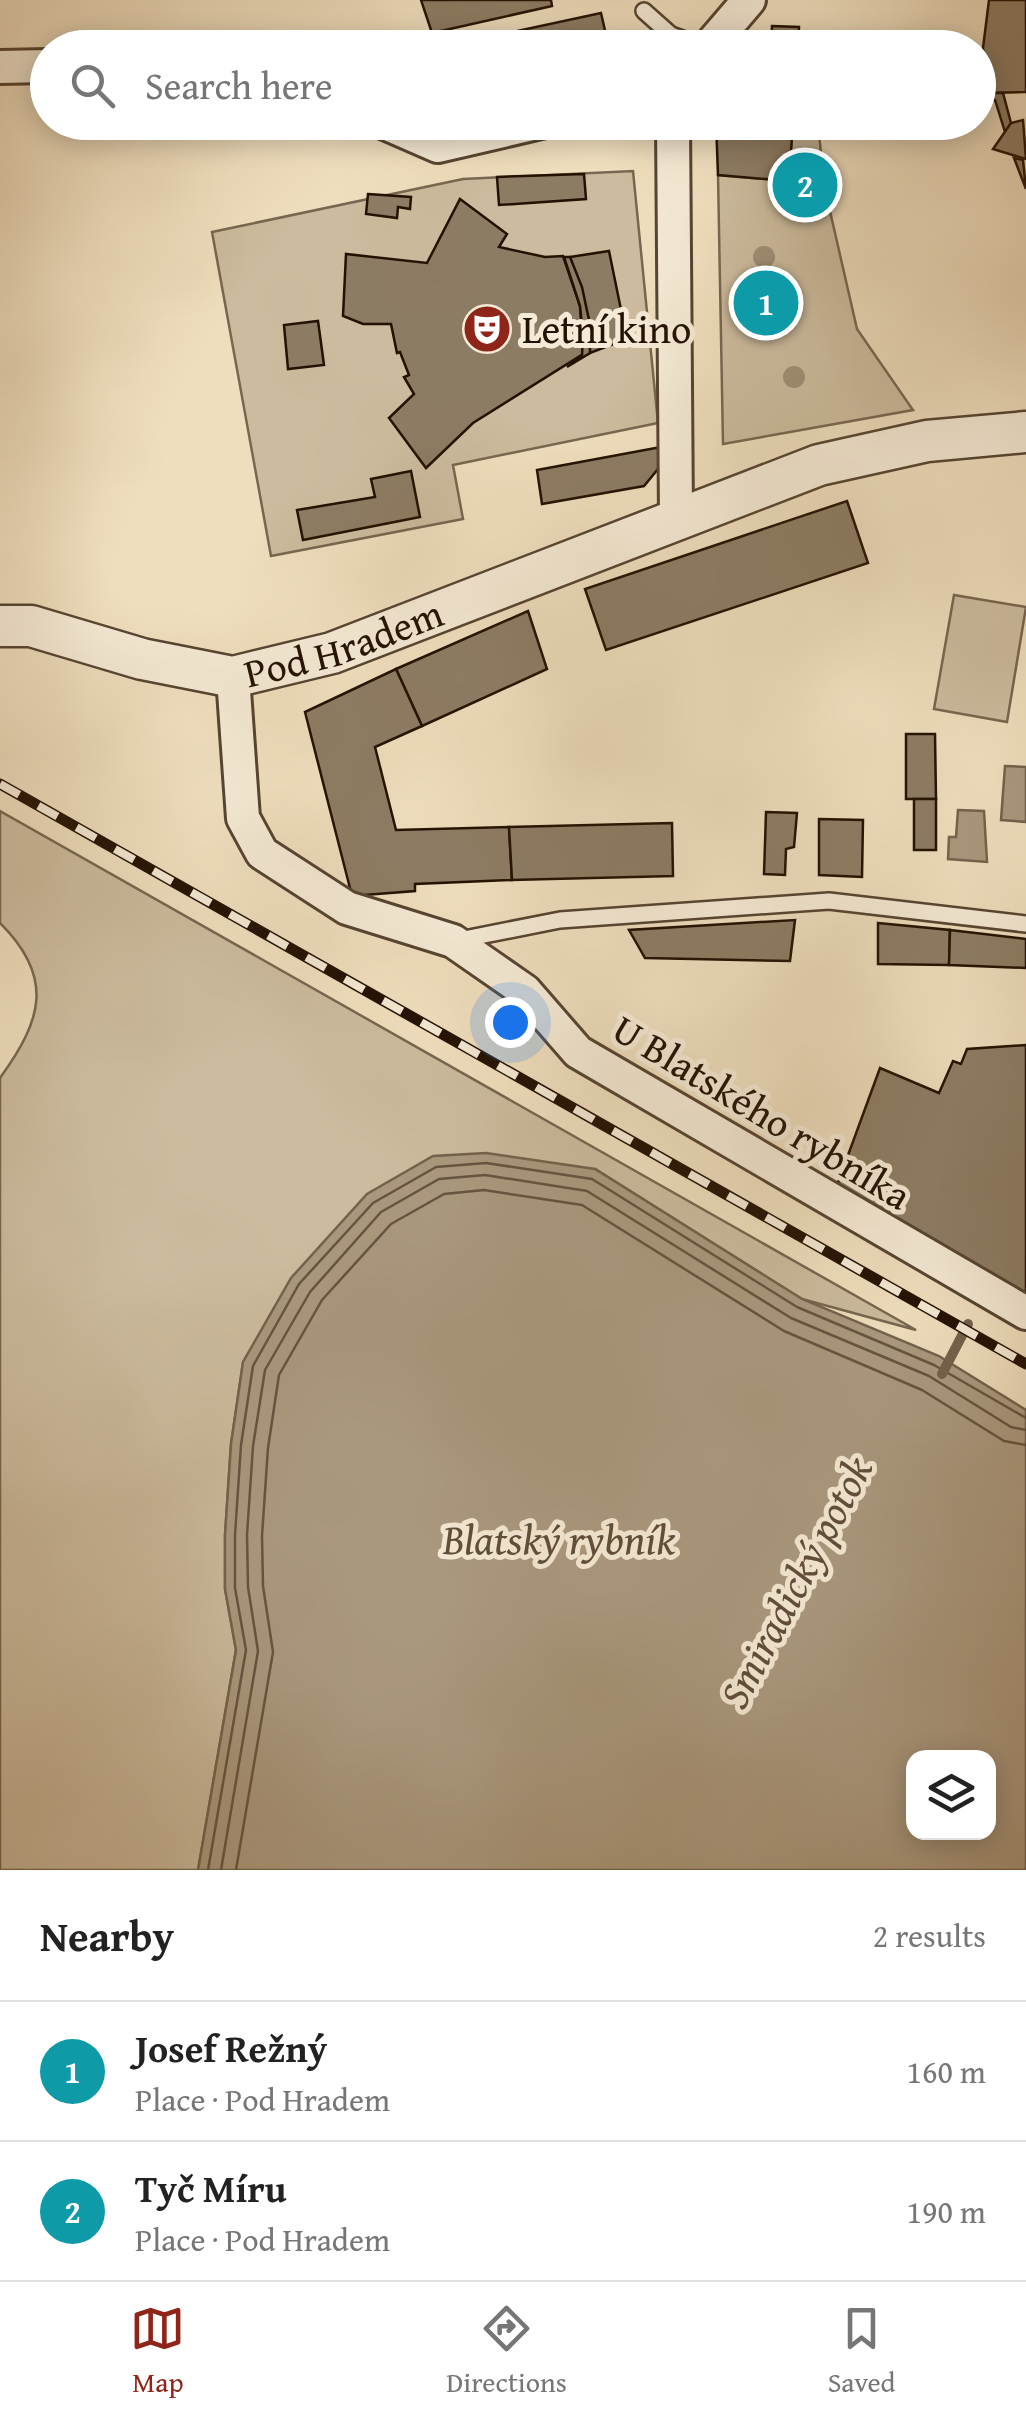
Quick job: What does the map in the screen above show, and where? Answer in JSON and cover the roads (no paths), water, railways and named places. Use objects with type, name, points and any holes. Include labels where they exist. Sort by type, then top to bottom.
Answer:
[{"type":"street","points":[[723,30],[749,0]]},
{"type":"street","points":[[0,67],[30,66]]},
{"type":"street","points":[[424,140],[438,146],[464,140]]},
{"type":"street","points":[[674,140],[676,517]]},
{"type":"street","name":"Pod Hradem","points":[[0,626],[31,626],[142,659],[233,677],[332,653],[819,465],[928,442],[1026,432]]},
{"type":"street","name":"U Blatského rybníka","points":[[233,677],[243,818],[262,852],[347,908],[453,942],[525,991],[578,1052],[1026,1314]]},
{"type":"lane","points":[[644,11],[665,30]]},
{"type":"lane","points":[[453,942],[560,920],[828,901],[1026,924]]},
{"type":"water","points":[[1005,766],[1026,767],[1026,822],[1001,820]]},
{"type":"water","points":[[958,810],[984,811],[987,862],[948,859],[949,837],[956,837]]},
{"type":"water","name":"Blatský rybník","points":[[486,1153],[595,1169],[802,1299],[939,1356],[1026,1410],[1026,1870],[198,1870],[236,1650],[225,1589],[225,1535],[231,1444],[243,1362],[291,1278],[367,1194],[433,1156]]},
{"type":"waterway","name":"Smiradický potok","points":[[942,1374],[968,1324]]},
{"type":"railway","points":[[0,784],[1026,1364]]},
{"type":"place","name":"Tyč Míru","points":[[805,185]]},
{"type":"place","name":"Josef Režný","points":[[766,303]]},
{"type":"place","name":"Letní kino","points":[[487,329]]}]
